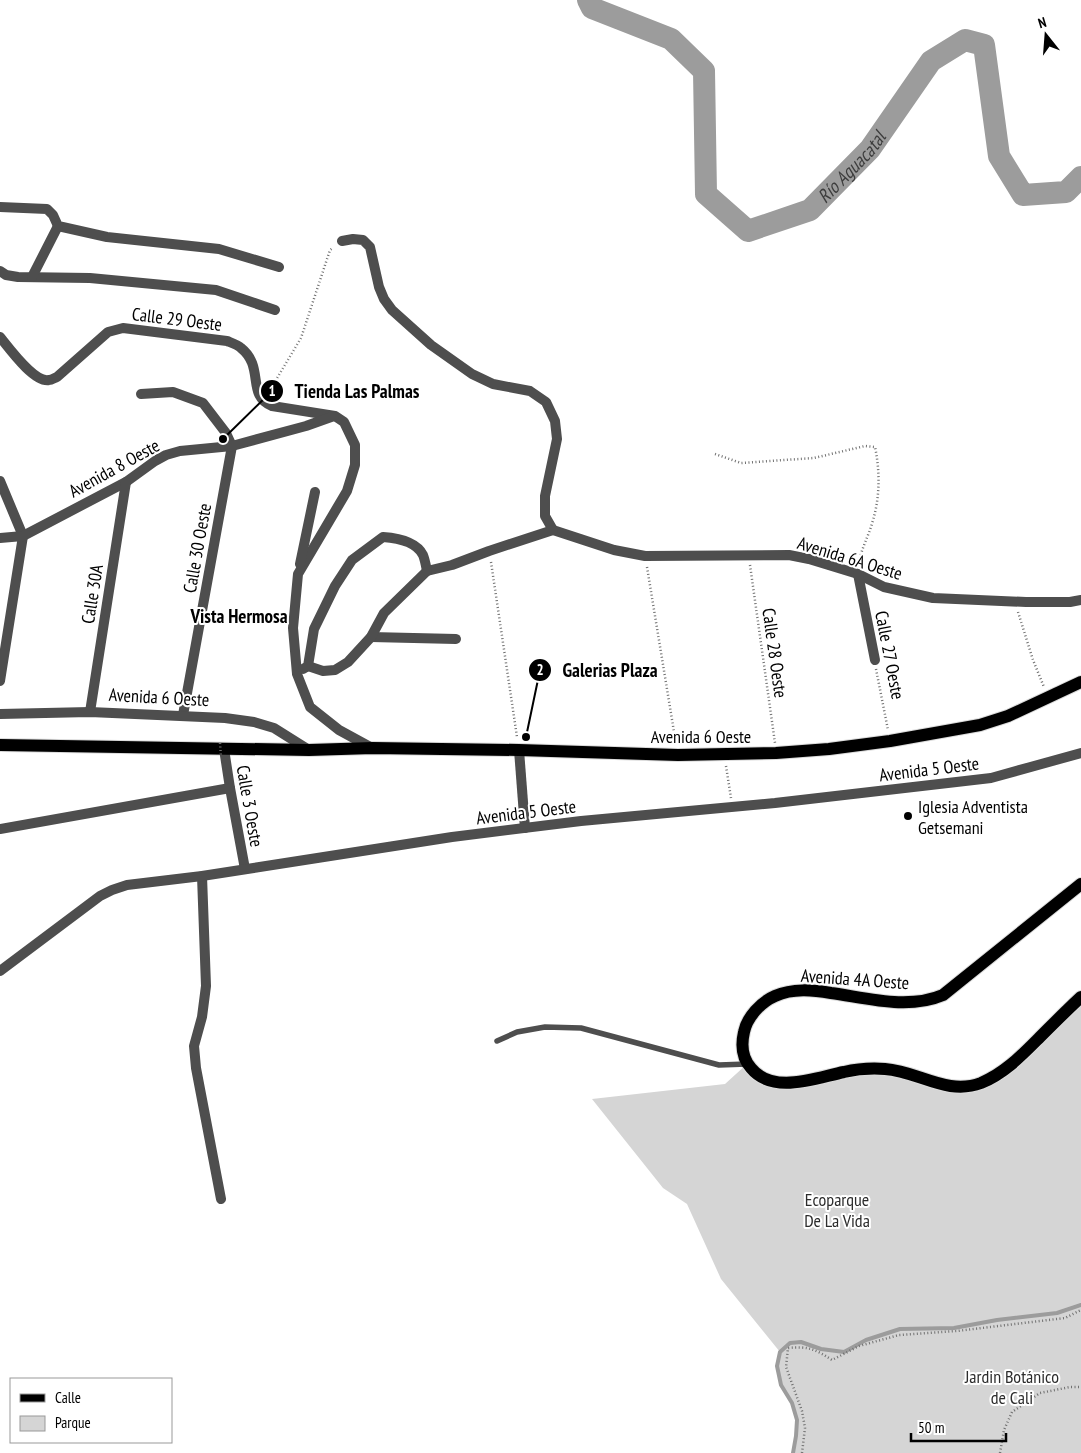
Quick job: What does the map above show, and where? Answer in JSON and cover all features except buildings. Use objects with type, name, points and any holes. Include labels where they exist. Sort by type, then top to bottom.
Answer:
[{"type":"main road","name":"Avenida 6 Oeste","points":[[0,746],[222,750],[373,748],[678,755],[776,754],[829,749],[980,725],[1008,716],[1081,682]]},
{"type":"main road","name":"Avenida 4A Oeste","points":[[747,1064],[742,1047],[745,1027],[755,1012],[769,999],[781,994],[804,990],[895,1002],[914,1002],[937,998],[951,991],[1081,884]]},
{"type":"main road","points":[[747,1064],[752,1070],[767,1080],[784,1083],[878,1068],[898,1071],[944,1085],[963,1087],[980,1083],[1012,1064],[1081,997]]},
{"type":"street","points":[[0,207],[47,209],[53,215],[58,226]]},
{"type":"street","points":[[58,226],[107,237],[219,249],[279,267]]},
{"type":"street","points":[[32,277],[58,226]]},
{"type":"street","points":[[308,666],[323,671],[335,670],[348,662],[372,637],[384,613],[427,571],[452,565],[553,530],[545,516],[545,496],[557,439],[555,421],[546,402],[530,391],[493,384],[472,374],[431,345],[392,310],[384,300],[370,248],[363,240],[342,241]]},
{"type":"street","points":[[0,271],[6,275],[18,277],[90,278],[216,290],[275,310]]},
{"type":"street","name":"Calle 29 Oeste","points":[[0,337],[32,373],[48,381],[57,377],[113,329],[123,328],[227,341],[241,347],[251,358],[255,368],[258,396],[263,402]]},
{"type":"street","points":[[141,394],[174,392],[203,403],[226,433],[232,446]]},
{"type":"street","points":[[263,402],[272,406],[335,416],[344,422],[355,445],[355,464],[347,491],[298,574]]},
{"type":"street","name":"Avenida 8 Oeste","points":[[0,538],[23,536],[126,482],[155,461],[166,456],[180,451],[232,446],[335,416]]},
{"type":"street","name":"Calle 30 Oeste","points":[[183,715],[232,446]]},
{"type":"street","points":[[0,481],[23,536],[0,681]]},
{"type":"street","name":"Calle 30A","points":[[90,712],[126,482]]},
{"type":"street","points":[[315,492],[298,574],[292,628],[297,674],[310,707],[339,730],[373,748]]},
{"type":"street","name":"Avenida 6A Oeste","points":[[553,530],[614,550],[645,556],[789,555],[858,574],[884,587],[933,598],[1015,602],[1070,602],[1081,600]]},
{"type":"street","points":[[297,674],[308,666],[314,629],[335,586],[352,560],[383,536],[396,538],[415,545],[423,555],[427,571]]},
{"type":"street","name":"Calle 27 Oeste","points":[[858,574],[875,660]]},
{"type":"street","points":[[372,637],[456,639]]},
{"type":"street","name":"Avenida 6 Oeste","points":[[0,714],[90,712],[226,718],[274,728],[309,750]]},
{"type":"street","name":"Calle 3 Oeste","points":[[222,750],[245,869]]},
{"type":"street","points":[[519,750],[525,828]]},
{"type":"street","name":"Avenida 5 Oeste","points":[[0,971],[100,896],[127,885],[202,876],[452,837],[581,821],[732,807],[991,778],[1081,753]]},
{"type":"street","points":[[0,829],[230,788]]},
{"type":"street","points":[[202,876],[206,986],[202,1017],[194,1046],[196,1068],[220,1199]]},
{"type":"lane","points":[[497,1041],[517,1032],[545,1027],[582,1028],[719,1065],[747,1064]]},
{"type":"path","points":[[263,402],[301,338],[330,250],[342,241]]},
{"type":"path","points":[[715,454],[741,463],[814,458],[865,446],[875,447],[878,460],[878,497],[873,521],[861,552],[858,574]]},
{"type":"path","points":[[489,551],[519,750]]},
{"type":"path","points":[[645,556],[678,755]]},
{"type":"path","name":"Calle 28 Oeste","points":[[749,556],[776,754]]},
{"type":"path","points":[[1015,602],[1033,660],[1048,698]]},
{"type":"path","name":"Calle 27 Oeste","points":[[875,660],[888,731],[897,730]]},
{"type":"path","points":[[725,755],[732,807]]},
{"type":"path","points":[[802,1453],[805,1428],[802,1411],[786,1367],[788,1348],[804,1347],[832,1360],[859,1346],[899,1335],[957,1331],[1065,1318],[1081,1310]]},
{"type":"path","points":[[1000,1453],[1004,1430],[1012,1412],[1040,1393],[1070,1387],[1081,1387]]},
{"type":"green space","name":"Ecoparque De La Vida","points":[[1081,997],[1081,1453],[793,1453],[796,1415],[779,1378],[780,1352],[721,1279],[687,1204],[663,1188],[592,1099],[725,1084],[747,1064],[767,1080],[857,1070],[934,1083],[980,1083]]},
{"type":"waterway","name":"Río Aguacatal","points":[[588,0],[592,8],[671,39],[704,71],[706,194],[748,231],[810,210],[870,149],[931,61],[965,40],[984,45],[999,156],[1023,195],[1066,192],[1081,177]]},
{"type":"waterway","points":[[793,1453],[797,1420],[792,1403],[781,1385],[777,1366],[780,1352],[790,1343],[801,1342],[821,1349],[844,1352],[866,1340],[900,1329],[954,1328],[997,1320],[1057,1313],[1081,1305]]},
{"type":"place","name":"Tienda Las Palmas","points":[[223,439]]},
{"type":"place","name":"Galerias Plaza","points":[[526,737]]},
{"type":"place","name":"Iglesia Adventista Getsemani","points":[[908,816]]},
{"type":"district","name":"Vista Hermosa","points":[[239,616]]},
{"type":"park label","name":"Jardin Botánico de Cali","points":[[1012,1386]]}]
